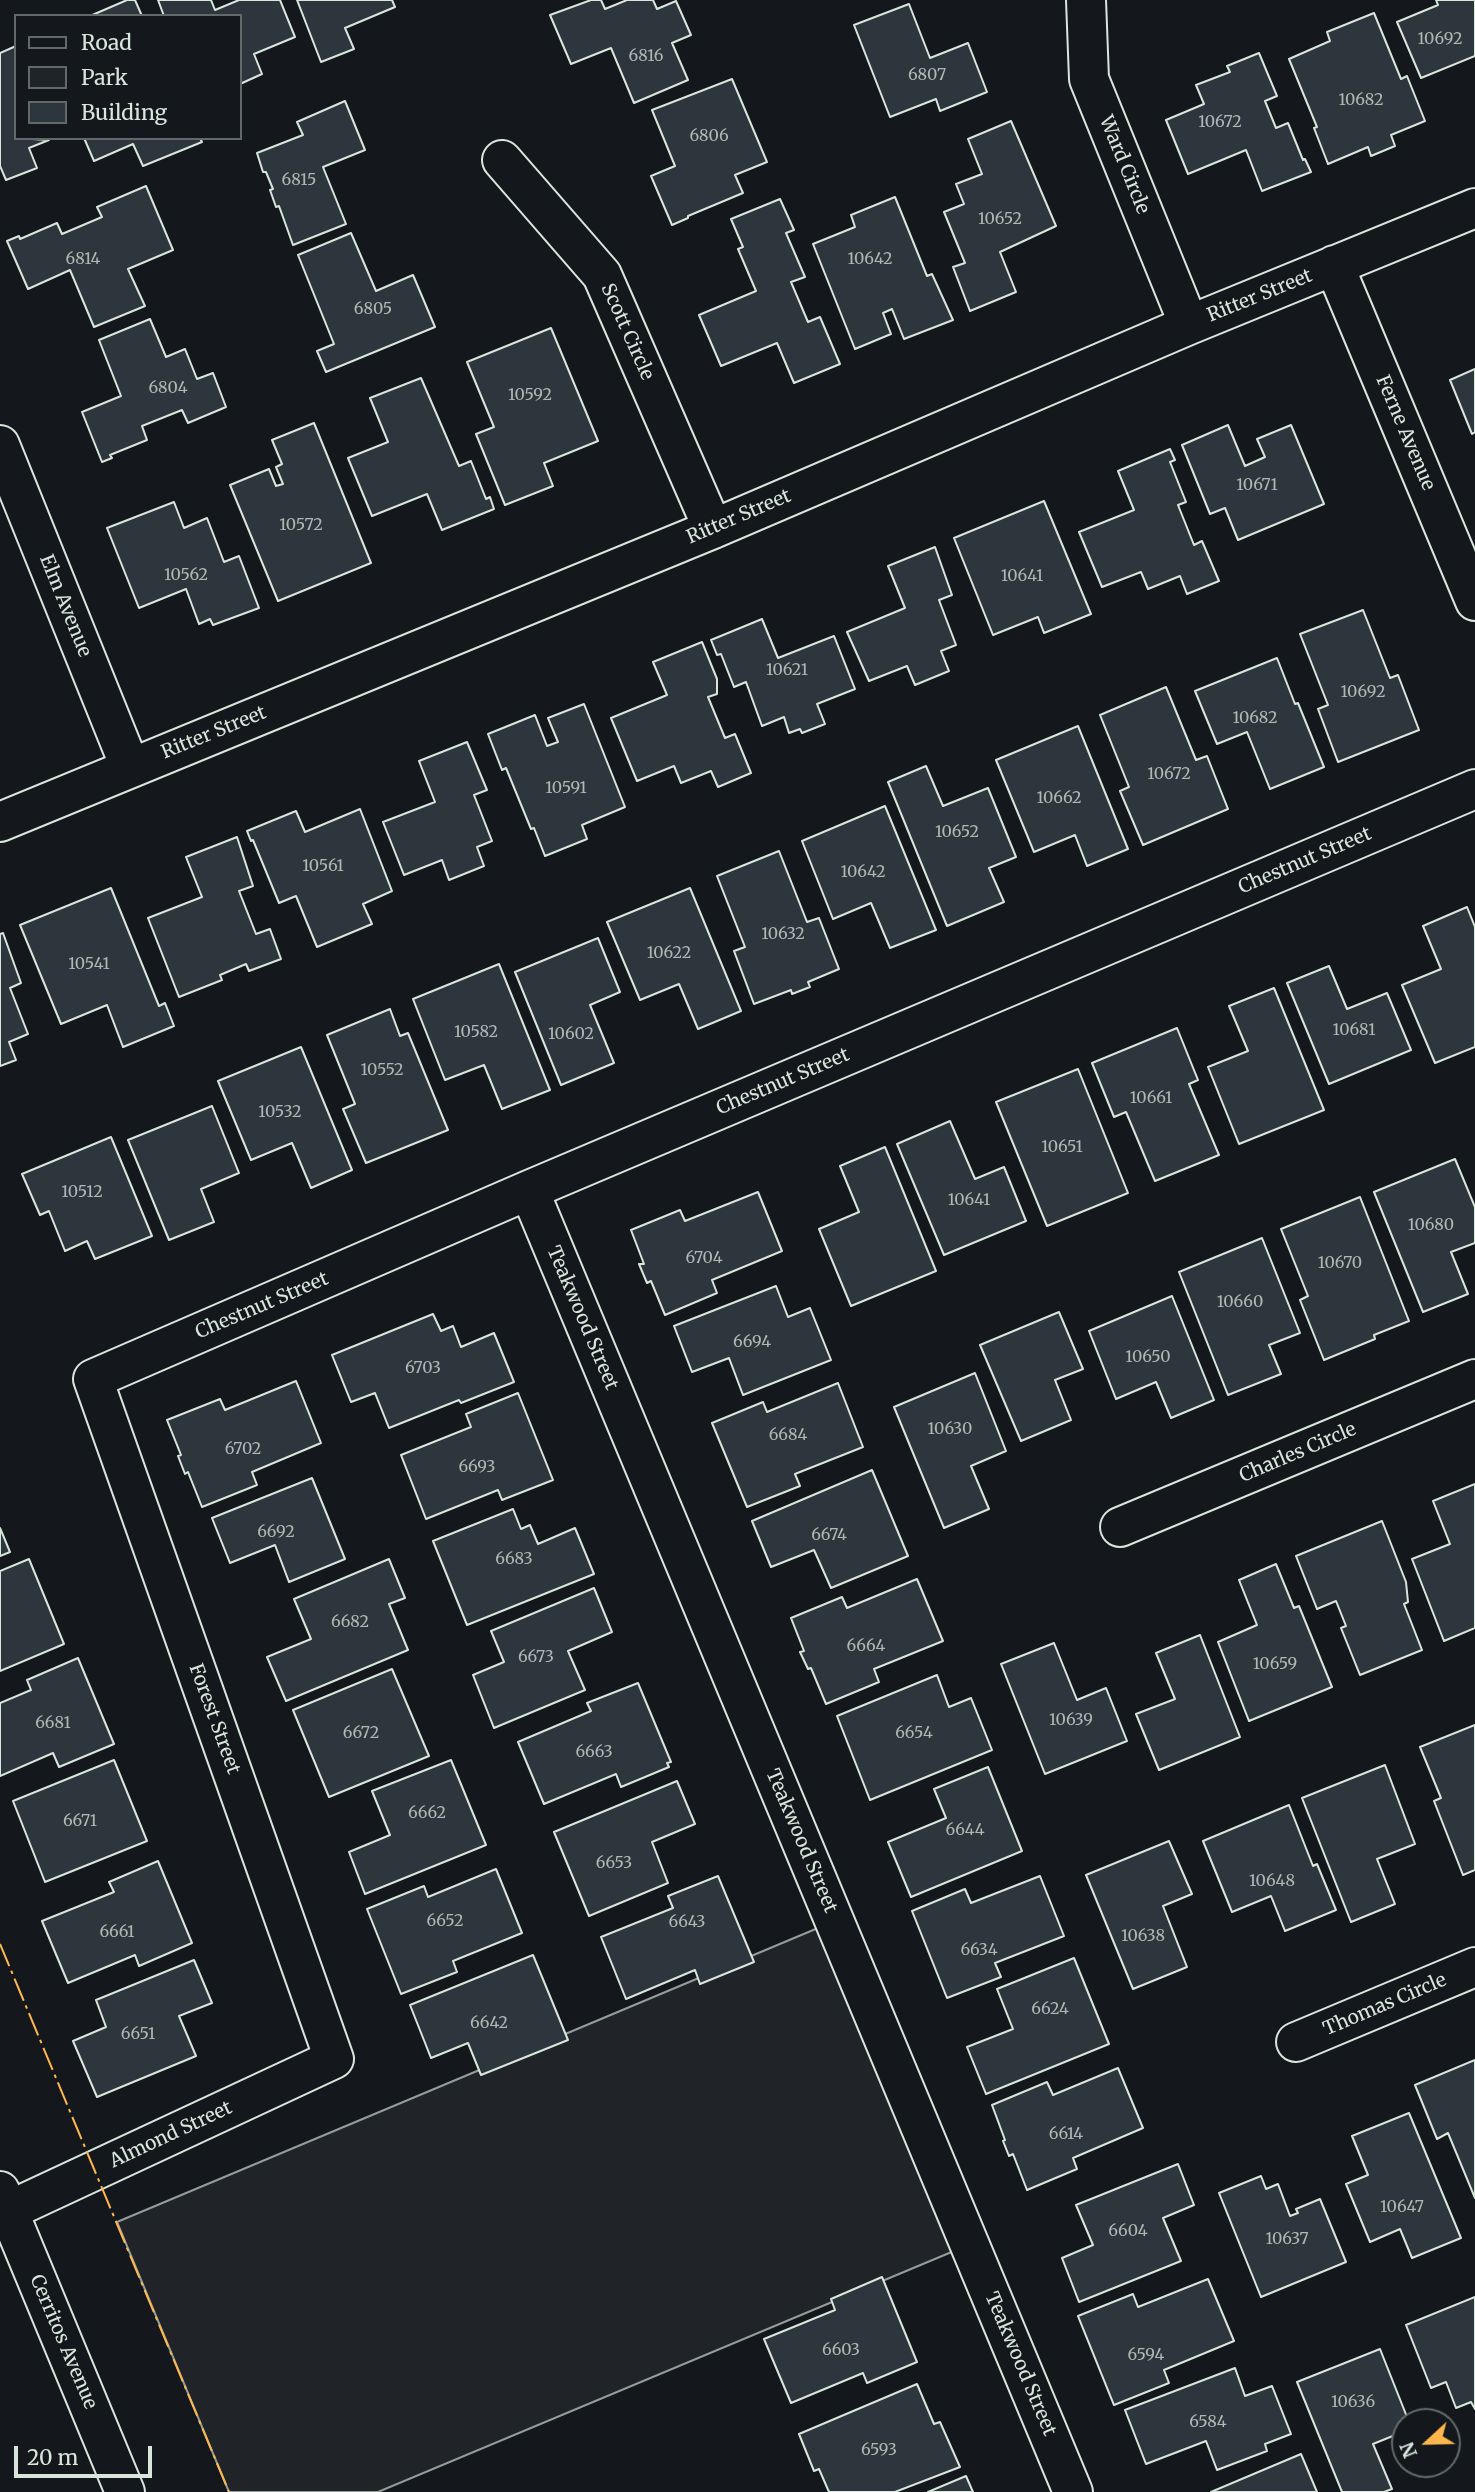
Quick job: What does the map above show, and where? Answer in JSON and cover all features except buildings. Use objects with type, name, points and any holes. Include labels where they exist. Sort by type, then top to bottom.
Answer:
[{"type":"street","name":"Ward Circle","points":[[1086,0],[1089,79],[1189,325]]},
{"type":"street","name":"Scott Circle","points":[[502,160],[603,275],[713,529]]},
{"type":"street","name":"Ritter Street","points":[[0,821],[713,529],[1189,325],[1475,208]]},
{"type":"street","name":"Ferne Avenue","points":[[1334,265],[1475,601]]},
{"type":"street","name":"Elm Avenue","points":[[0,445],[130,767]]},
{"type":"street","name":"Chestnut Street","points":[[93,1379],[528,1190],[1475,789]]},
{"type":"street","name":"Teakwood Street","points":[[528,1190],[1073,2492]]},
{"type":"street","name":"Forest Street","points":[[93,1379],[334,2059]]},
{"type":"street","name":"Charles Circle","points":[[1120,1527],[1475,1380]]},
{"type":"street","name":"Thomas Circle","points":[[1296,2042],[1475,1967]]},
{"type":"street","name":"Almond Street","points":[[4,2201],[334,2059]]},
{"type":"street","name":"Cerritos Avenue","points":[[4,2201],[125,2492]]},
{"type":"green space","points":[[818,1928],[954,2251],[378,2492],[229,2492],[117,2222]]},
{"type":"power","points":[[0,1944],[229,2492]]}]
